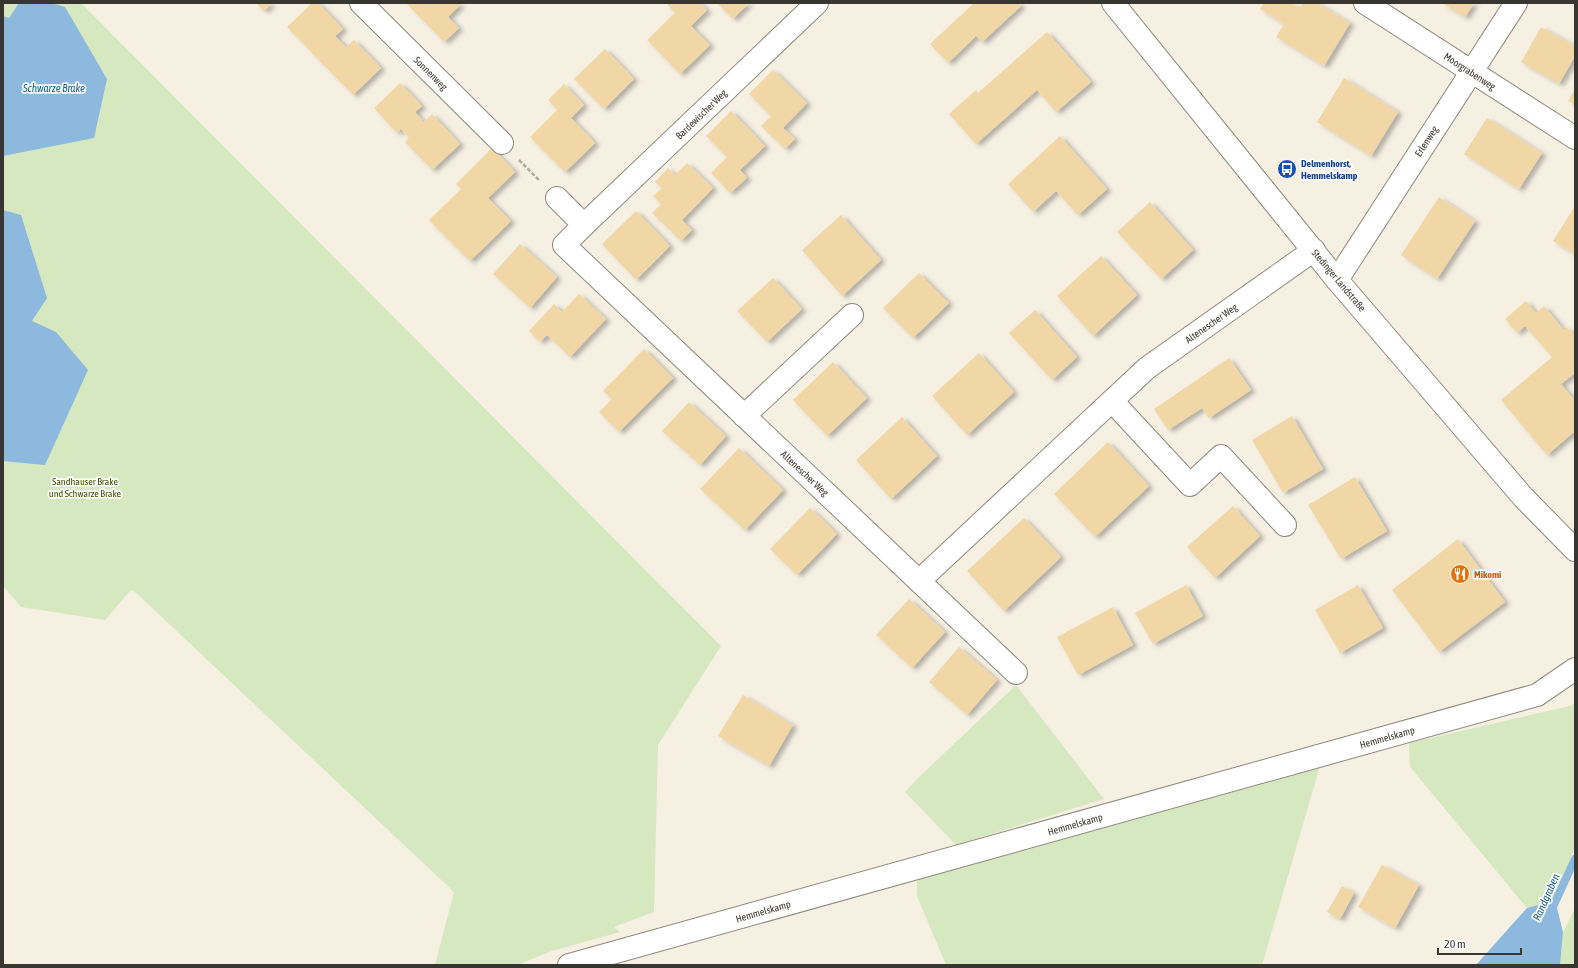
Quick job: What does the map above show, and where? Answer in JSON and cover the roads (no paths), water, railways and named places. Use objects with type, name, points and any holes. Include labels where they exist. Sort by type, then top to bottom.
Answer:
[{"type":"street","name":"Sonnenweg","points":[[361,3],[502,143]]},
{"type":"street","name":"Bardewischer Weg","points":[[691,365],[564,245],[818,3]]},
{"type":"street","name":"Stedinger Landstraße","points":[[1112,3],[1338,280],[1523,497],[1575,550]]},
{"type":"street","name":"Moorgrabenweg","points":[[1365,3],[1575,138]]},
{"type":"street","name":"Erlenweg","points":[[1338,280],[1516,3]]},
{"type":"street","points":[[557,198],[584,225]]},
{"type":"street","name":"Altenescher Weg","points":[[919,581],[1147,368],[1314,250]]},
{"type":"street","points":[[744,416],[852,315]]},
{"type":"street","name":"Altenescher Weg","points":[[691,365],[1016,673]]},
{"type":"street","points":[[1112,401],[1190,485],[1221,456],[1285,525]]},
{"type":"street","name":"Hemmelskamp","points":[[569,965],[1537,695],[1575,669]]},
{"type":"water","name":"Schwarze Brake","points":[[19,3],[51,3],[65,7],[107,79],[94,138],[3,156],[3,16],[9,18]]},
{"type":"water","points":[[3,210],[21,215],[47,298],[32,321],[56,332],[88,370],[45,465],[3,461]]},
{"type":"water","points":[[1555,900],[1563,932],[1560,965],[1476,965],[1527,908]]},
{"type":"waterway","name":"Randgraben","points":[[1552,909],[1575,859]]},
{"type":"place","name":"Delmenhorst, Hemmelskamp","points":[[1287,169]]},
{"type":"place","name":"Mikomi","points":[[1460,574]]},
{"type":"park label","name":"Sandhauser Brake und Schwarze Brake","points":[[85,486]]}]
